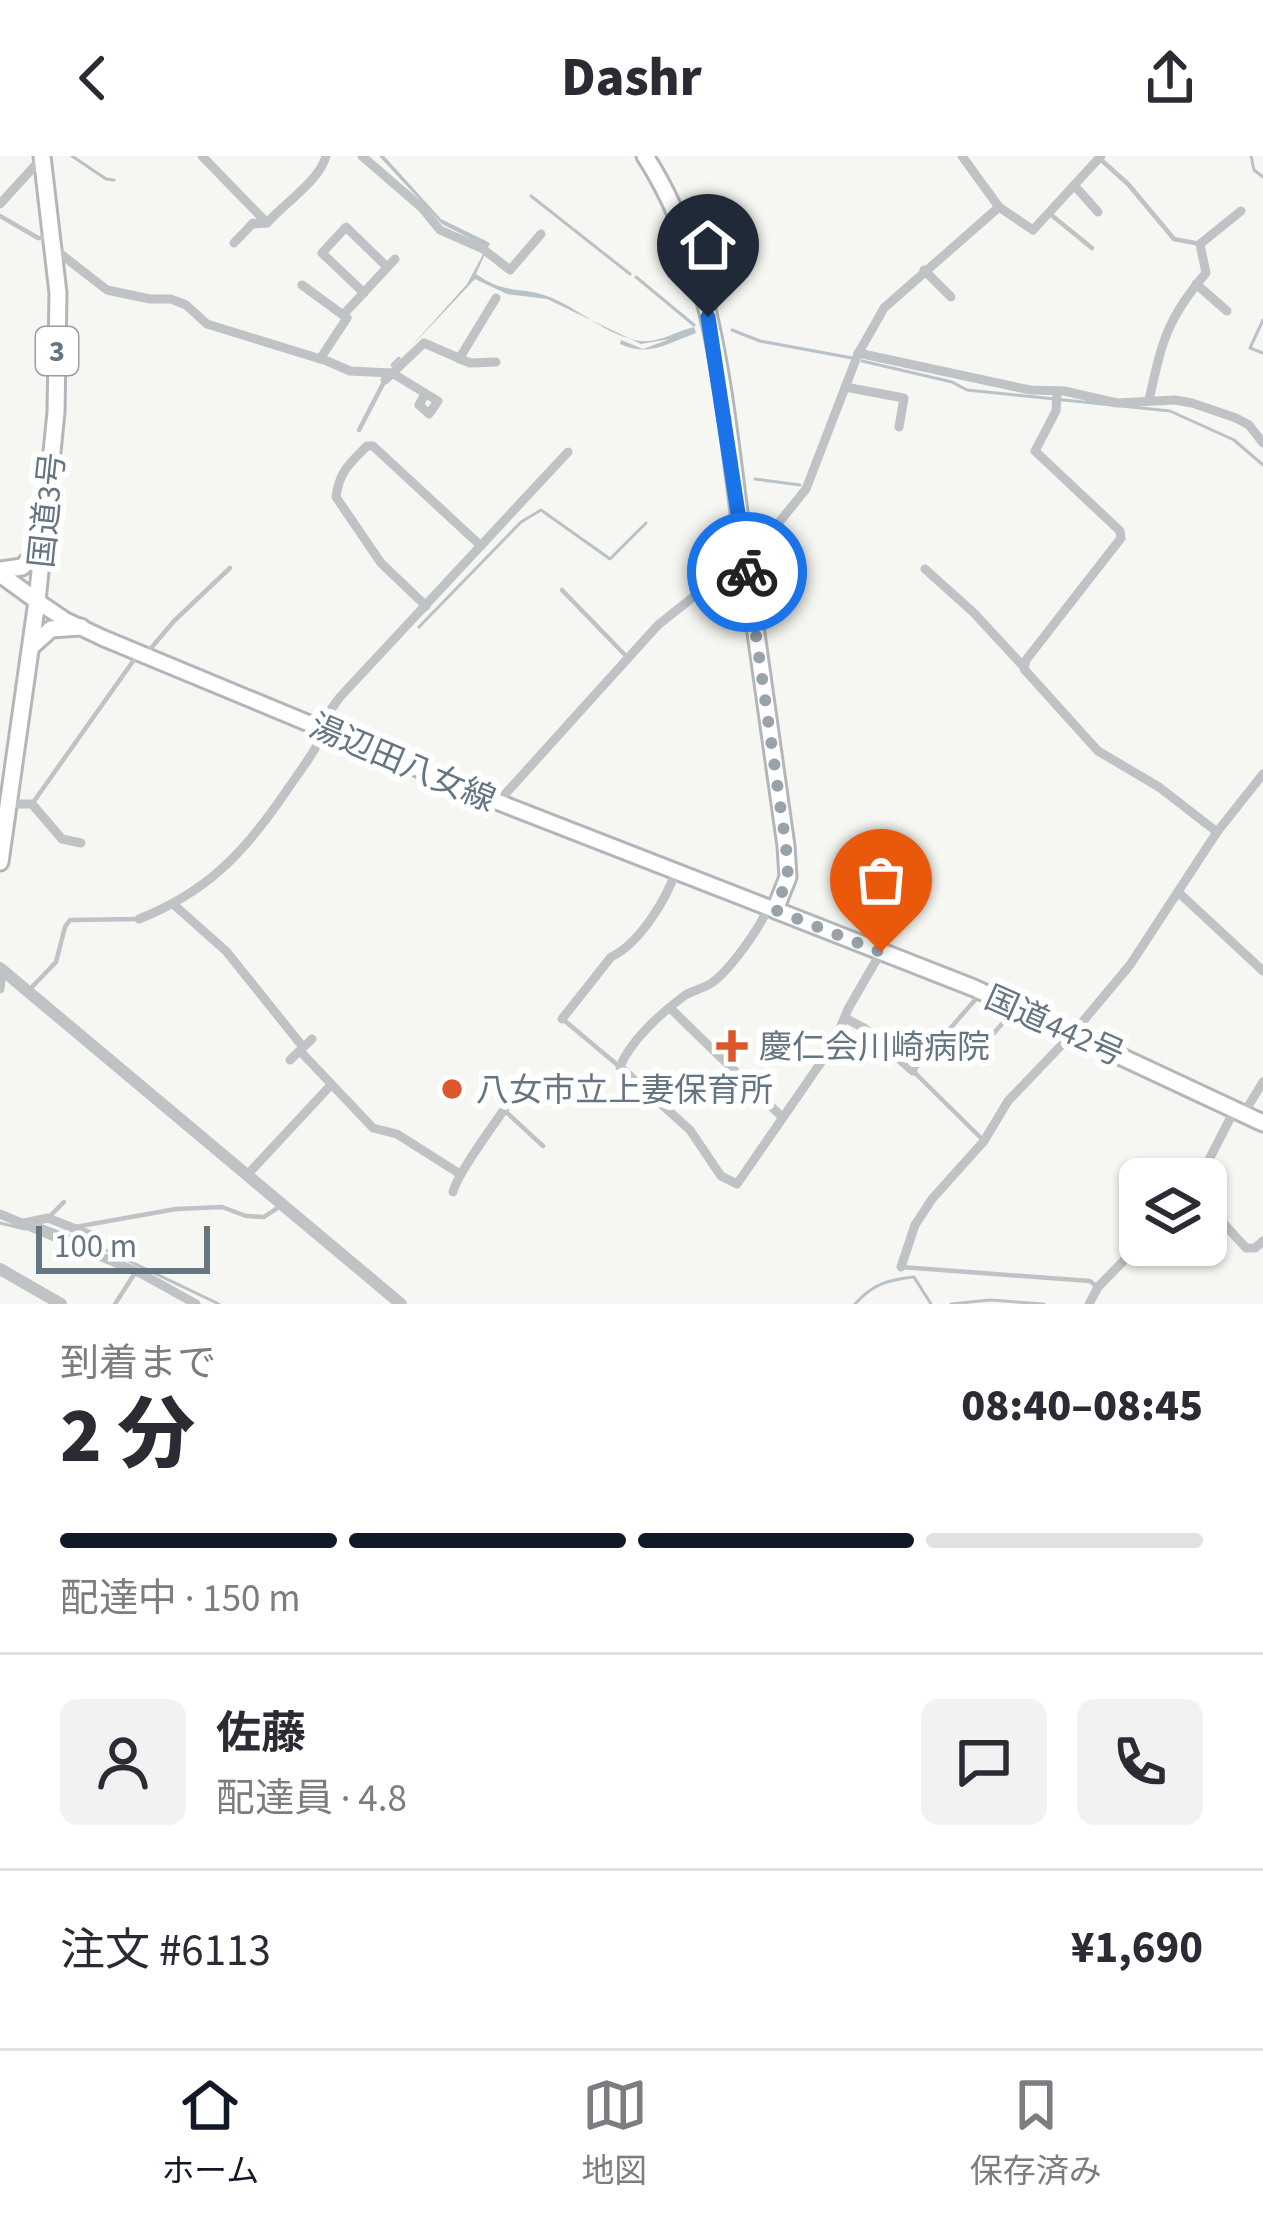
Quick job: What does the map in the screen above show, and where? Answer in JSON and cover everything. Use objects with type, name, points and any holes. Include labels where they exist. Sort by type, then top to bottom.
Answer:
[{"type":"main road","name":"国道3号","points":[[0,862],[37,602],[56,412],[58,293],[43,156]]},
{"type":"main road","points":[[645,156],[686,243],[712,334],[786,846],[788,877],[771,909]]},
{"type":"main road","points":[[0,572],[22,567],[43,546]]},
{"type":"main road","points":[[0,572],[37,602]]},
{"type":"main road","name":"湯辺田八女線","points":[[37,602],[142,654],[771,909]]},
{"type":"main road","points":[[30,649],[50,629],[81,627]]},
{"type":"main road","name":"国道442号","points":[[771,909],[1015,1006],[1263,1123]]},
{"type":"street","points":[[0,204],[43,156]]},
{"type":"street","points":[[202,156],[260,220]]},
{"type":"street","points":[[234,243],[316,178],[326,156]]},
{"type":"street","points":[[362,156],[421,207],[440,230],[483,249],[510,270],[541,234]]},
{"type":"street","points":[[962,156],[999,207],[1033,230],[1100,157]]},
{"type":"street","points":[[1074,185],[1098,212]]},
{"type":"street","points":[[498,802],[627,657],[687,600],[765,540],[806,489],[857,356],[884,308],[999,207]]},
{"type":"street","points":[[1149,400],[1160,345],[1173,314],[1206,273],[1200,244],[1241,211]]},
{"type":"street","points":[[343,315],[364,293],[391,263],[351,225],[322,253],[364,293]]},
{"type":"street","points":[[52,243],[107,290],[171,299],[186,305],[206,324],[350,371],[388,377],[425,394]]},
{"type":"street","points":[[924,270],[951,297]]},
{"type":"street","points":[[1196,284],[1227,311]]},
{"type":"street","points":[[302,285],[347,318],[320,359]]},
{"type":"street","points":[[459,359],[496,298]]},
{"type":"street","points":[[388,377],[424,344],[470,363],[502,361]]},
{"type":"street","points":[[857,356],[1117,403],[1192,403],[1249,425],[1263,443]]},
{"type":"street","points":[[845,387],[904,398],[898,427]]},
{"type":"street","points":[[1024,667],[1079,587],[1121,538],[1035,451],[1056,411],[1058,391]]},
{"type":"street","points":[[426,606],[381,563],[336,497],[338,477],[345,468],[368,446],[374,446],[481,546]]},
{"type":"street","points":[[139,919],[208,884],[262,827],[340,698],[568,452]]},
{"type":"street","points":[[925,569],[974,613],[1098,751],[1159,787],[1217,832]]},
{"type":"street","points":[[901,1267],[923,1212],[984,1141],[1008,1101],[1130,965],[1217,832],[1263,775]]},
{"type":"street","points":[[8,804],[32,804],[62,839],[81,843]]},
{"type":"street","points":[[562,1018],[645,923],[676,871]]},
{"type":"street","points":[[1178,892],[1263,971]]},
{"type":"street","points":[[173,904],[226,951],[305,1045],[330,1086],[373,1128],[397,1134],[460,1174]]},
{"type":"street","points":[[771,909],[711,984],[697,988],[670,1008],[626,1052],[620,1067],[690,1130],[721,1176],[737,1184],[833,1045],[881,952]]},
{"type":"street","points":[[1,969],[400,1304]]},
{"type":"street","points":[[0,989],[1,969]]},
{"type":"street","points":[[670,1008],[781,1116]]},
{"type":"street","points":[[845,1018],[864,1028],[913,1071]]},
{"type":"street","points":[[290,1060],[305,1045]]},
{"type":"street","points":[[1211,1158],[1263,1082]]},
{"type":"street","points":[[248,1174],[330,1086]]},
{"type":"street","points":[[453,1192],[506,1106]]},
{"type":"street","points":[[0,1214],[196,1304]]},
{"type":"street","points":[[24,1223],[48,1218],[98,1238]]},
{"type":"street","points":[[1227,1227],[1246,1248],[1263,1241]]},
{"type":"street","points":[[1089,1304],[1119,1266]]},
{"type":"street","points":[[0,1270],[61,1304]]},
{"type":"lane","points":[[1100,157],[1174,239],[1200,244]]},
{"type":"lane","points":[[1049,212],[1092,248]]},
{"type":"lane","points":[[0,216],[52,243]]},
{"type":"lane","points":[[359,430],[388,377]]},
{"type":"lane","points":[[32,804],[142,654],[230,568]]},
{"type":"lane","points":[[562,590],[627,657]]},
{"type":"lane","points":[[27,991],[56,962],[70,920],[139,919]]},
{"type":"lane","points":[[975,1000],[913,1071],[984,1141]]},
{"type":"lane","points":[[977,1053],[1015,1006]]},
{"type":"lane","points":[[562,1018],[620,1067]]},
{"type":"lane","points":[[506,1106],[543,1146]]},
{"type":"lane","points":[[48,1218],[64,1202]]},
{"type":"lane","points":[[72,1228],[199,1208],[222,1207],[264,1217],[284,1204]]},
{"type":"lane","points":[[901,1267],[1090,1281],[1098,1287]]},
{"type":"lane","points":[[115,1304],[135,1273]]},
{"type":"shaded area","points":[[379,156],[441,219],[490,243],[476,274],[504,288],[547,296],[592,320],[547,299],[507,294],[475,279],[410,348],[467,284],[487,247],[442,224]]},
{"type":"shaded area","points":[[694,327],[696,333],[643,349],[670,339],[641,344],[630,339],[654,340]]},
{"type":"waterway","points":[[72,156],[114,180]]},
{"type":"waterway","points":[[1251,156],[1254,170],[1263,177]]},
{"type":"waterway","points":[[531,196],[630,274]]},
{"type":"waterway","points":[[636,277],[694,325]]},
{"type":"waterway","points":[[1263,320],[1250,348],[1263,353]]},
{"type":"waterway","points":[[732,330],[760,341],[852,358]]},
{"type":"waterway","points":[[392,365],[399,358]]},
{"type":"waterway","points":[[862,361],[952,382],[967,390],[1170,411],[1234,440],[1263,465]]},
{"type":"waterway","points":[[755,479],[800,485]]},
{"type":"waterway","points":[[419,627],[521,522],[541,510],[610,559],[646,523]]},
{"type":"waterway","points":[[0,1223],[25,1229]]},
{"type":"waterway","points":[[40,1225],[106,1250],[219,1304]]},
{"type":"waterway","points":[[855,1304],[881,1284],[914,1277],[931,1304]]},
{"type":"waterway","points":[[951,1304],[990,1300],[1044,1304]]},
{"type":"way so far","points":[[747,572],[786,846],[788,877],[775,910],[881,952]]},
{"type":"place","name":"慶仁会川崎病院","points":[[732,1046]]},
{"type":"place","name":"八女市立上妻保育所","points":[[452,1089]]},
{"type":"route","points":[[708,317],[747,572]]}]
